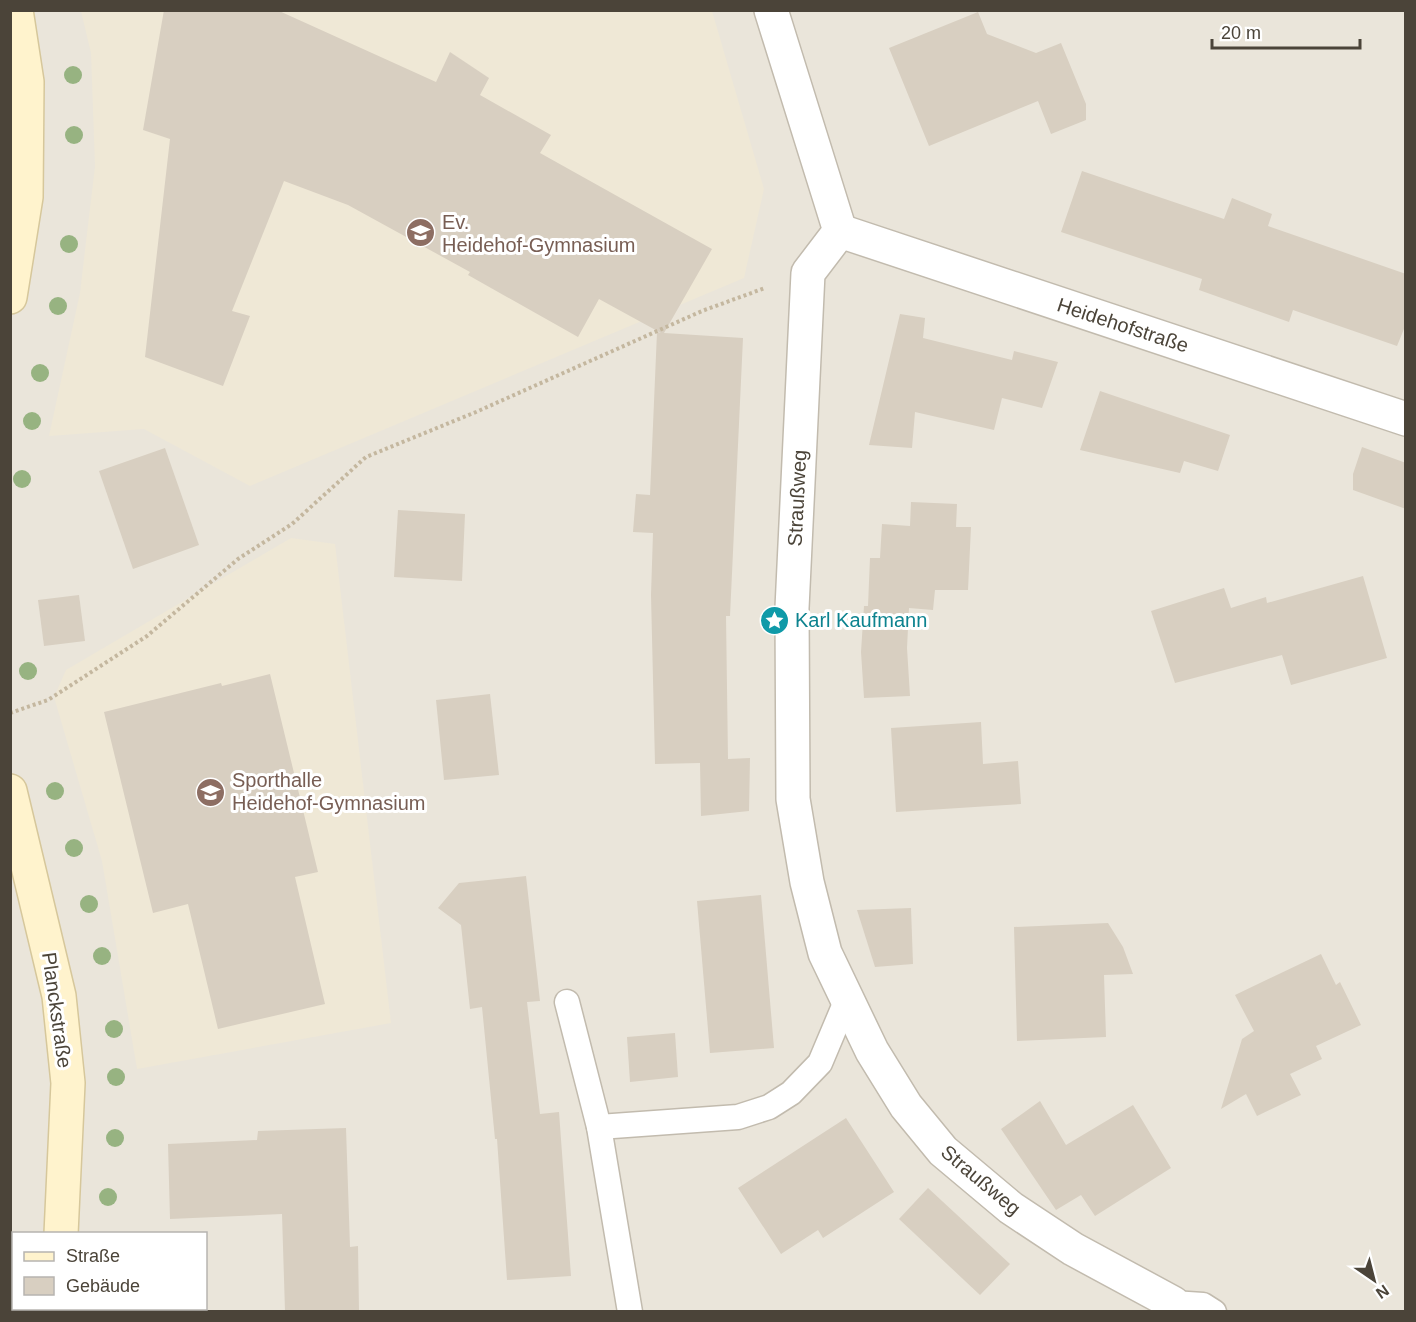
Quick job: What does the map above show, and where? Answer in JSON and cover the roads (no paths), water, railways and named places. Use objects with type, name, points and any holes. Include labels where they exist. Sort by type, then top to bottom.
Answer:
[{"type":"main road","points":[[10,297],[26,197],[27,82],[16,10]]},
{"type":"main road","name":"Planckstraße","points":[[10,791],[59,996],[68,1083],[61,1232]]},
{"type":"street","points":[[771,10],[840,231]]},
{"type":"street","name":"Straußweg","points":[[840,231],[808,273],[792,608],[792,799],[807,882],[825,953],[873,1051],[906,1106],[943,1151],[1011,1208],[1073,1249],[1173,1303]]},
{"type":"street","name":"Heidehofstraße","points":[[840,231],[1406,419]]},
{"type":"lane","points":[[598,1127],[738,1117],[769,1107],[791,1093],[820,1063],[848,999]]},
{"type":"lane","points":[[567,1002],[598,1127],[630,1311]]},
{"type":"lane","points":[[1173,1303],[1203,1305],[1214,1311]]},
{"type":"place","name":"Ev. Heidehof-Gymnasium","points":[[421,233]]},
{"type":"place","name":"Karl Kaufmann","points":[[774,620]]},
{"type":"place","name":"Sporthalle Heidehof-Gymnasium","points":[[211,792]]}]
